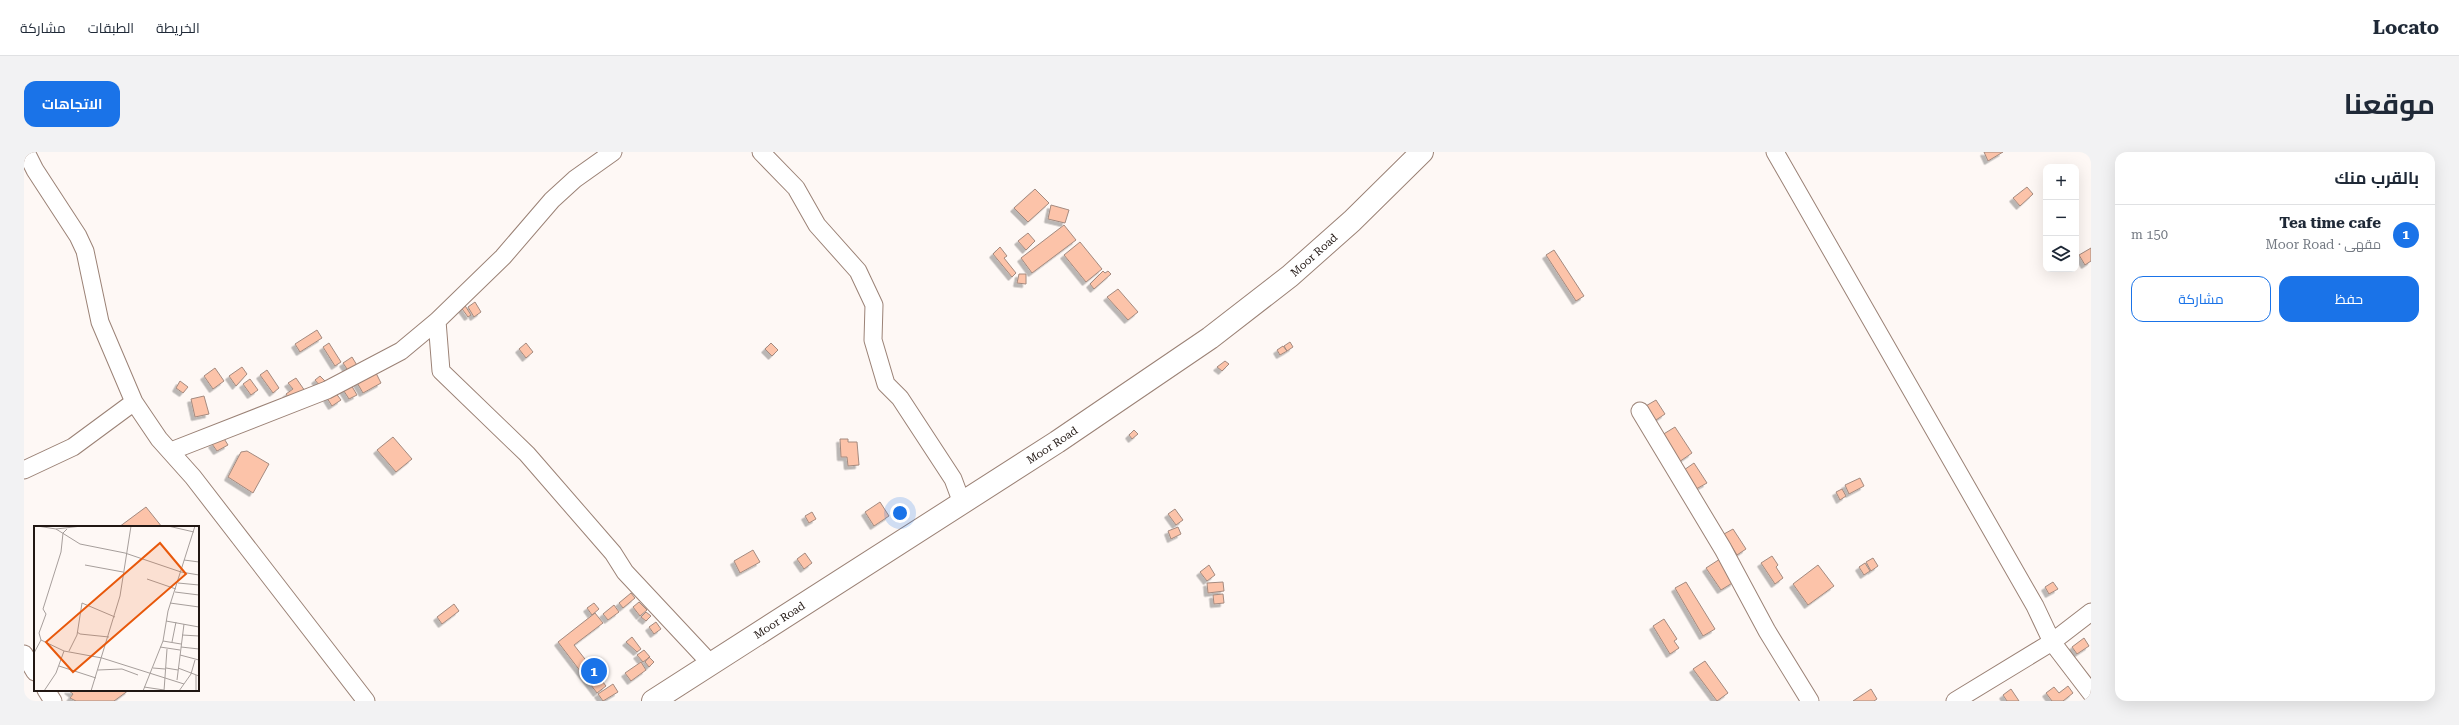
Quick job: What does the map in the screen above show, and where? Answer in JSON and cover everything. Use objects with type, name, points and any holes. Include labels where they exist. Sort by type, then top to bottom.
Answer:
[{"type":"street","points":[[26,152],[35,170],[78,236],[85,251],[100,322],[134,402],[158,439],[171,451],[336,660],[366,701]]},
{"type":"street","points":[[171,451],[333,387],[401,351],[437,321],[503,257],[552,200],[575,179],[613,152]]},
{"type":"street","points":[[761,152],[796,188],[817,225],[858,271],[874,305],[873,340],[886,384],[900,398],[953,479],[962,503]]},
{"type":"street","name":"Moor Road","points":[[653,701],[962,503],[1210,338],[1290,276],[1358,216],[1422,152]]},
{"type":"street","points":[[1775,152],[2035,606],[2052,642],[2091,693]]},
{"type":"street","points":[[437,321],[442,371],[527,454],[612,553],[625,572],[712,664]]},
{"type":"street","points":[[24,470],[73,447],[134,402]]},
{"type":"street","points":[[1640,411],[1723,548],[1767,630],[1810,701]]},
{"type":"street","points":[[1955,701],[2052,642],[2091,612]]},
{"type":"street","points":[[24,654],[34,670]]},
{"type":"street","points":[[47,691],[53,701]]},
{"type":"building","points":[[1984,152],[2003,152],[1988,161]]},
{"type":"building","points":[[2027,187],[2033,194],[2020,206],[2013,198]]},
{"type":"building","points":[[1035,189],[1049,203],[1028,222],[1014,208]]},
{"type":"building","points":[[1051,205],[1069,210],[1065,223],[1048,219]]},
{"type":"building","points":[[1064,225],[1076,240],[1032,273],[1021,258]]},
{"type":"building","points":[[1028,233],[1035,241],[1026,250],[1018,241]]},
{"type":"building","points":[[1080,242],[1102,269],[1086,282],[1064,255]]},
{"type":"building","points":[[1000,247],[1007,256],[1004,258],[1016,273],[1012,277],[993,254]]},
{"type":"building","points":[[2091,248],[2091,261],[2085,265],[2079,255]]},
{"type":"building","points":[[1554,250],[1584,296],[1576,301],[1546,255]]},
{"type":"building","points":[[1103,271],[1105,273],[1108,271],[1111,274],[1094,289],[1090,284]]},
{"type":"building","points":[[1019,274],[1026,274],[1026,284],[1017,283]]},
{"type":"building","points":[[1118,289],[1138,312],[1128,320],[1107,297]]},
{"type":"building","points":[[475,302],[481,312],[474,317],[468,307]]},
{"type":"building","points":[[464,304],[471,315],[468,317],[460,306]]},
{"type":"building","points":[[317,330],[322,338],[300,352],[295,344]]},
{"type":"building","points":[[1290,342],[1293,347],[1287,351],[1284,346]]},
{"type":"building","points":[[329,343],[341,362],[335,366],[323,347]]},
{"type":"building","points":[[526,343],[533,352],[526,358],[519,349]]},
{"type":"building","points":[[771,343],[778,350],[772,356],[765,349]]},
{"type":"building","points":[[1283,346],[1287,351],[1280,355],[1277,350]]},
{"type":"building","points":[[352,357],[358,367],[349,372],[343,363]]},
{"type":"building","points":[[1225,361],[1229,364],[1222,371],[1217,367]]},
{"type":"building","points":[[242,367],[247,374],[236,386],[229,376]]},
{"type":"building","points":[[215,368],[224,381],[213,389],[204,376]]},
{"type":"building","points":[[267,370],[279,388],[273,393],[260,375]]},
{"type":"building","points":[[375,371],[381,383],[363,393],[356,381]]},
{"type":"building","points":[[320,376],[326,382],[320,386],[315,380]]},
{"type":"building","points":[[296,378],[305,391],[291,401],[286,394],[293,389],[288,383]]},
{"type":"building","points":[[250,379],[258,390],[251,395],[243,384]]},
{"type":"building","points":[[180,381],[188,387],[183,393],[176,388]]},
{"type":"building","points":[[350,383],[357,395],[349,399],[342,388]]},
{"type":"building","points":[[335,392],[341,400],[332,406],[327,398]]},
{"type":"building","points":[[204,396],[209,414],[195,417],[191,399]]},
{"type":"building","points":[[1656,400],[1665,414],[1653,422],[1644,407]]},
{"type":"building","points":[[1675,427],[1692,453],[1679,462],[1662,435]]},
{"type":"building","points":[[1134,430],[1138,434],[1132,439],[1129,435]]},
{"type":"building","points":[[223,437],[228,445],[217,451],[212,444]]},
{"type":"building","points":[[393,437],[412,459],[396,472],[377,450]]},
{"type":"building","points":[[840,439],[848,439],[848,442],[857,442],[859,465],[848,466],[847,457],[841,457]]},
{"type":"building","points":[[247,451],[269,464],[253,493],[228,477],[241,452]]},
{"type":"building","points":[[1694,463],[1707,483],[1696,489],[1684,470]]},
{"type":"building","points":[[1860,478],[1864,486],[1849,494],[1845,485]]},
{"type":"building","points":[[1842,489],[1846,496],[1840,500],[1836,492]]},
{"type":"building","points":[[880,502],[889,516],[874,526],[865,512]]},
{"type":"building","points":[[146,507],[161,526],[120,526]]},
{"type":"building","points":[[1175,509],[1183,520],[1176,525],[1168,514]]},
{"type":"building","points":[[812,512],[816,519],[809,523],[805,516]]},
{"type":"building","points":[[1178,527],[1181,534],[1171,539],[1168,531]]},
{"type":"building","points":[[1733,529],[1746,549],[1737,555],[1724,534]]},
{"type":"building","points":[[753,550],[760,562],[740,573],[734,561]]},
{"type":"building","points":[[805,553],[812,563],[804,569],[797,559]]},
{"type":"building","points":[[1772,556],[1778,565],[1776,567],[1783,578],[1775,584],[1761,563]]},
{"type":"building","points":[[1873,558],[1878,566],[1871,571],[1866,562]]},
{"type":"building","points":[[1720,559],[1734,582],[1721,590],[1706,568]]},
{"type":"building","points":[[1865,563],[1870,571],[1864,575],[1859,567]]},
{"type":"building","points":[[1209,565],[1215,575],[1207,581],[1200,572]]},
{"type":"building","points":[[1818,565],[1834,586],[1808,605],[1793,584]]},
{"type":"building","points":[[1223,582],[1224,591],[1208,593],[1207,583]]},
{"type":"building","points":[[1686,582],[1715,629],[1703,636],[1675,588]]},
{"type":"building","points":[[2053,582],[2058,589],[2049,594],[2045,587]]},
{"type":"building","points":[[631,593],[635,598],[623,608],[619,603]]},
{"type":"building","points":[[1223,594],[1224,603],[1214,604],[1213,595]]},
{"type":"building","points":[[639,602],[647,610],[640,616],[633,607]]},
{"type":"building","points":[[594,603],[599,609],[592,615],[587,608]]},
{"type":"building","points":[[454,604],[459,611],[442,624],[437,617]]},
{"type":"building","points":[[614,605],[619,612],[608,620],[603,614]]},
{"type":"building","points":[[646,612],[651,616],[646,621],[641,617]]},
{"type":"building","points":[[595,613],[603,623],[574,645],[606,686],[597,693],[558,642]]},
{"type":"building","points":[[1664,619],[1677,639],[1674,641],[1679,648],[1670,654],[1653,626]]},
{"type":"building","points":[[656,622],[661,629],[654,634],[649,627]]},
{"type":"building","points":[[632,637],[641,649],[637,652],[626,642]]},
{"type":"building","points":[[2084,638],[2089,646],[2077,654],[2072,647]]},
{"type":"building","points":[[644,650],[650,657],[643,662],[637,655]]},
{"type":"building","points":[[649,657],[654,662],[649,667],[645,662]]},
{"type":"building","points":[[1705,661],[1728,693],[1717,701],[1693,669]]},
{"type":"building","points":[[641,662],[646,670],[631,681],[625,673]]},
{"type":"building","points":[[613,684],[618,692],[603,701],[598,694]]},
{"type":"building","points":[[2068,686],[2073,693],[2063,701],[2052,701],[2046,693],[2054,687],[2059,693]]},
{"type":"building","points":[[1871,689],[1877,699],[1874,701],[1853,701]]},
{"type":"building","points":[[2011,689],[2019,701],[2007,701],[2003,695]]},
{"type":"building","points":[[69,691],[128,691],[114,701],[76,701],[70,698],[73,694]]},
{"type":"place","name":"Tea time cafe","points":[[594,671]]}]
